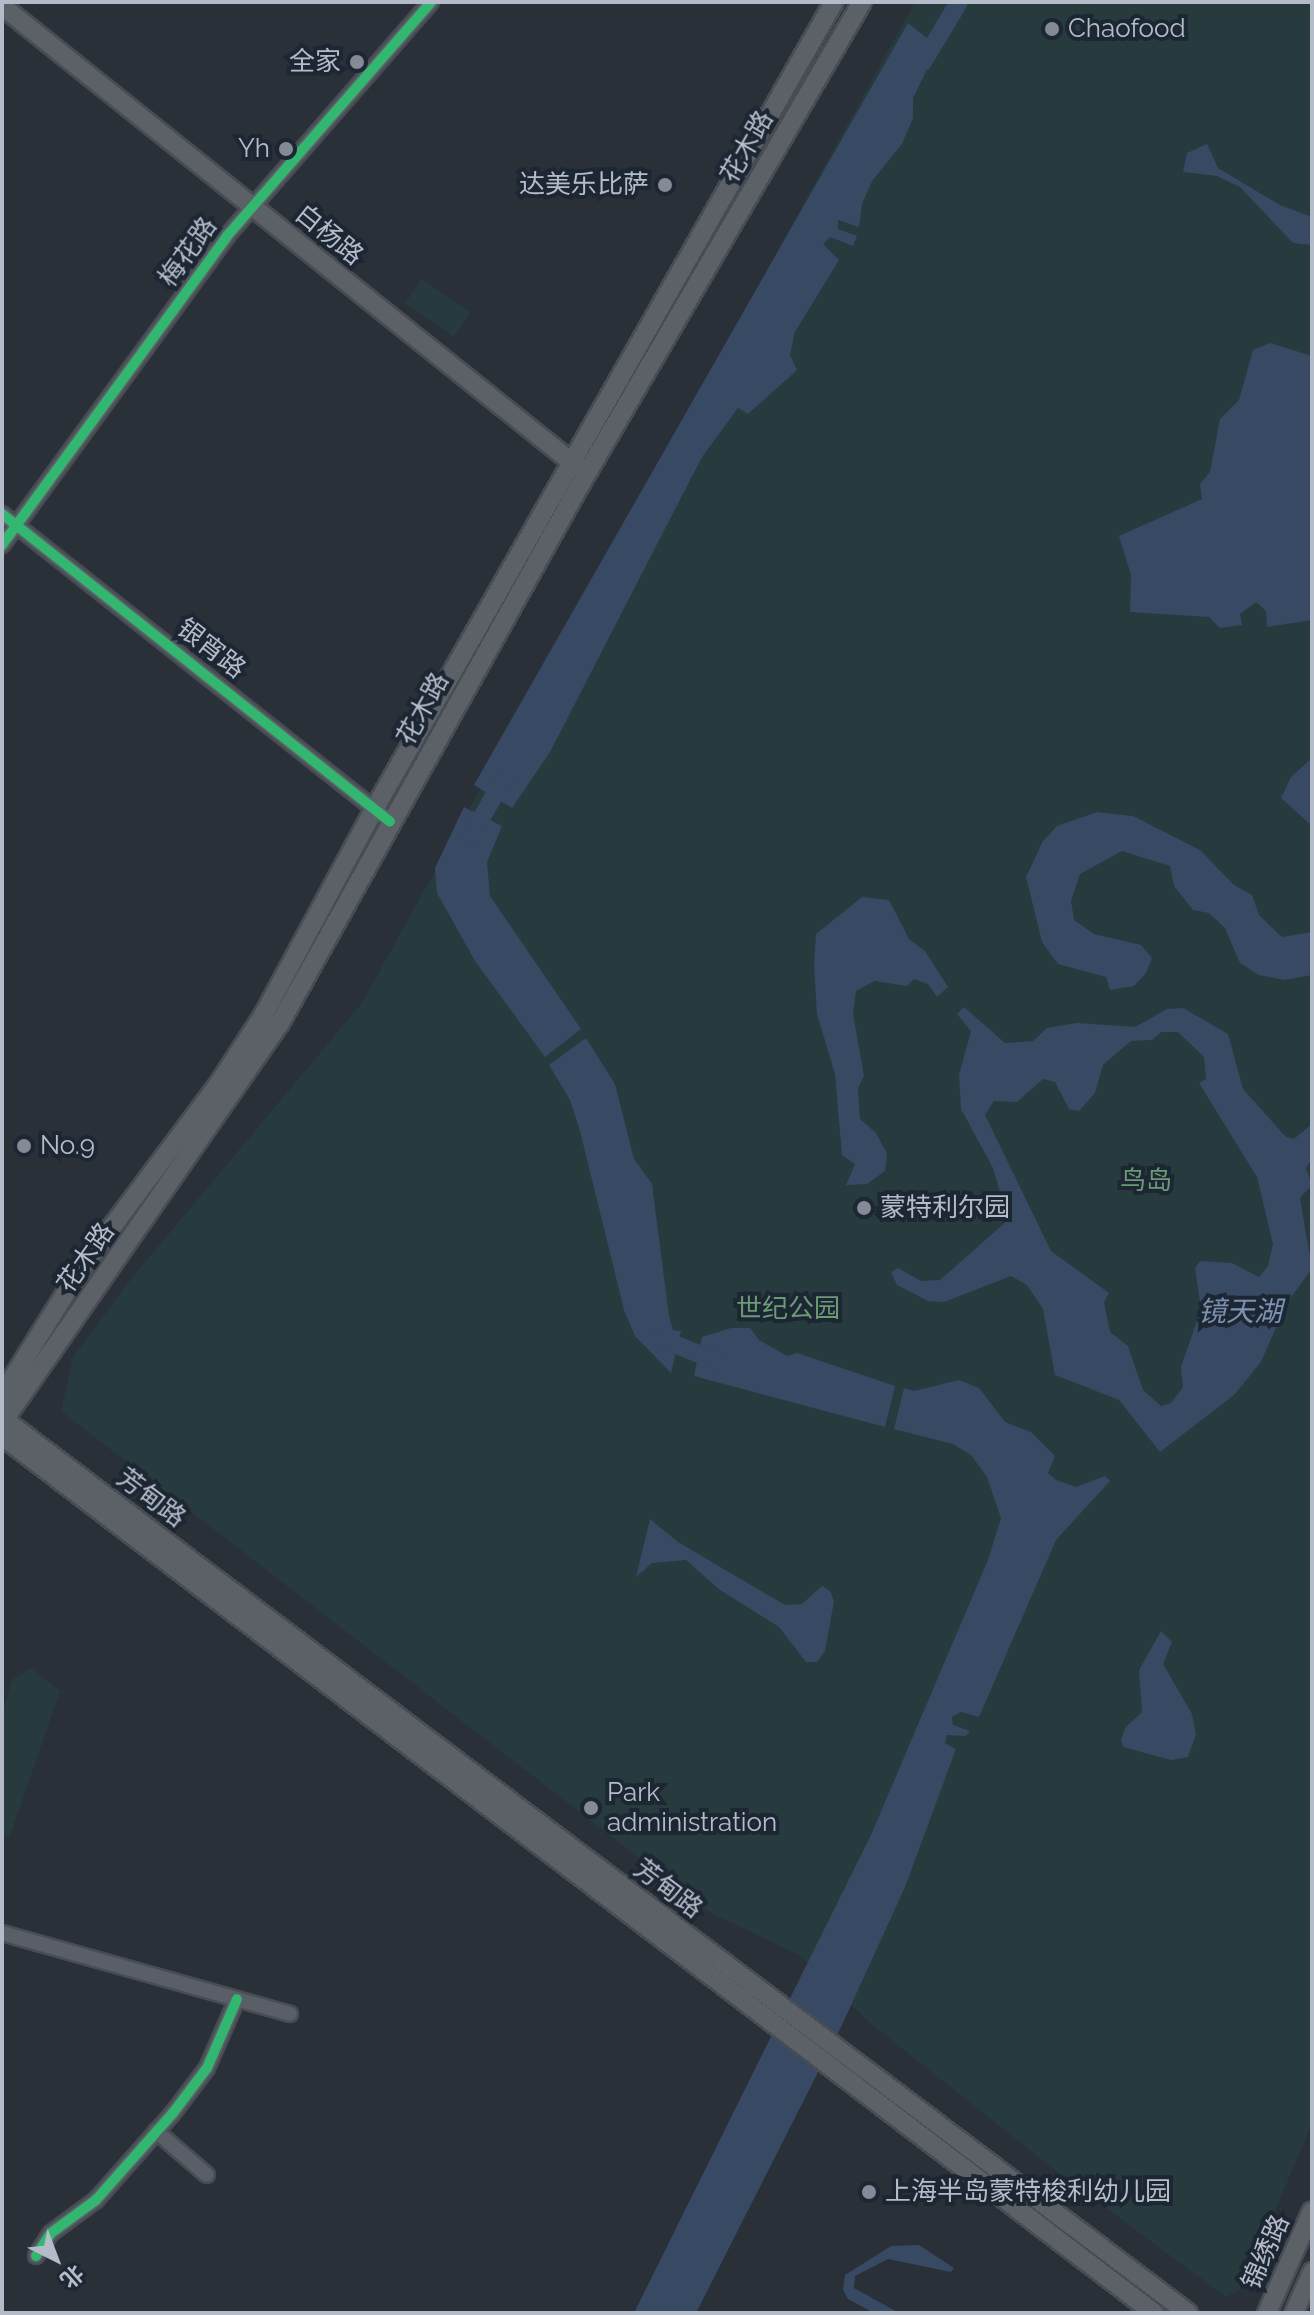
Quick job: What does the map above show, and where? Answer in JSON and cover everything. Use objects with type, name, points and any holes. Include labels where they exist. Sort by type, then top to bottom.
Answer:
[{"type":"main road","name":"花木路","points":[[3,1424],[234,1095],[280,1023],[834,2]]},
{"type":"main road","name":"花木路","points":[[2,1395],[80,1270],[249,1038],[375,808],[862,2]]},
{"type":"main road","name":"白杨路","points":[[2,6],[247,211]]},
{"type":"main road","name":"白杨路","points":[[2,22],[247,211],[578,474]]},
{"type":"main road","name":"芳甸路","points":[[3,1424],[838,2061],[1188,2313]]},
{"type":"main road","name":"芳甸路","points":[[838,2061],[1154,2313]]},
{"type":"main road","name":"锦绣路","points":[[1267,2313],[1312,2211]]},
{"type":"main road","name":"锦绣路","points":[[1294,2313],[1312,2272]]},
{"type":"street","name":"梅花路","points":[[2,545],[247,211],[431,2]]},
{"type":"street","name":"银宵路","points":[[2,514],[390,821]]},
{"type":"street","points":[[2,1933],[290,2014]]},
{"type":"street","points":[[36,2256],[51,2233],[96,2200],[207,2068],[237,1999]]},
{"type":"street","points":[[156,2131],[207,2175]]},
{"type":"green space","name":"世纪公园","points":[[915,2],[1312,2],[1312,2124],[1242,2288],[1226,2297],[1051,2167],[869,2022],[799,1955],[709,1912],[61,1411],[73,1357],[131,1279],[362,1003]]},
{"type":"green space","points":[[422,279],[470,313],[454,337],[405,303]]},
{"type":"green space","points":[[31,1668],[60,1691],[10,1836],[2,1835],[2,1715],[12,1680]]},
{"type":"water","points":[[908,23],[938,47],[913,98],[913,118],[902,144],[872,181],[862,204],[859,227],[838,220],[838,229],[857,236],[853,246],[830,237],[823,244],[839,260],[795,332],[790,355],[797,370],[748,414],[738,408],[702,457],[550,752],[512,808],[474,785]]},
{"type":"water","points":[[1207,144],[1218,168],[1280,205],[1312,217],[1312,245],[1293,243],[1240,187],[1217,176],[1183,172],[1187,153]]},
{"type":"water","points":[[1270,343],[1312,356],[1312,620],[1267,627],[1266,611],[1256,602],[1240,614],[1242,625],[1220,628],[1209,617],[1130,612],[1131,575],[1119,536],[1202,499],[1200,484],[1210,472],[1220,419],[1239,400],[1253,350]]},
{"type":"water","points":[[1312,758],[1312,826],[1281,798],[1291,777]]},
{"type":"water","points":[[464,807],[502,826],[487,862],[490,896],[581,1029],[545,1057],[475,961],[437,893],[435,868]]},
{"type":"water","points":[[1097,812],[1133,816],[1200,850],[1234,885],[1252,895],[1259,915],[1282,937],[1312,932],[1312,975],[1284,980],[1259,975],[1240,963],[1225,928],[1209,913],[1193,910],[1174,886],[1170,866],[1122,851],[1080,874],[1071,901],[1074,920],[1094,934],[1141,945],[1152,958],[1146,973],[1134,986],[1110,990],[1106,977],[1058,964],[1042,942],[1026,877],[1043,841],[1057,826]]},
{"type":"water","points":[[862,897],[889,900],[909,939],[925,951],[948,987],[937,997],[928,984],[914,979],[907,986],[875,981],[856,991],[853,1014],[864,1076],[858,1088],[860,1119],[876,1133],[887,1154],[885,1171],[867,1184],[846,1185],[855,1164],[842,1155],[835,1074],[817,1014],[814,966],[816,934]]},
{"type":"water","name":"镜天湖","points":[[964,1007],[1005,1043],[1033,1041],[1047,1028],[1077,1023],[1135,1027],[1167,1009],[1183,1008],[1228,1034],[1243,1089],[1286,1137],[1294,1139],[1312,1124],[1312,1159],[1306,1168],[1312,1185],[1300,1198],[1312,1269],[1286,1304],[1261,1362],[1234,1395],[1160,1452],[1119,1400],[1055,1375],[1043,1309],[1027,1285],[1011,1276],[944,1302],[928,1301],[897,1285],[891,1272],[898,1268],[921,1281],[940,1280],[1008,1220],[993,1168],[961,1109],[959,1075],[971,1031],[957,1014]],"holes":[[[1161,1032],[1178,1032],[1204,1057],[1206,1079],[1199,1083],[1257,1177],[1273,1244],[1268,1266],[1259,1277],[1232,1263],[1200,1261],[1195,1268],[1201,1309],[1181,1367],[1183,1387],[1171,1403],[1161,1406],[1143,1390],[1128,1346],[1110,1332],[1104,1302],[1109,1293],[1051,1251],[985,1115],[994,1101],[1017,1102],[1043,1079],[1055,1082],[1069,1109],[1079,1111],[1095,1093],[1103,1065],[1131,1041],[1152,1040]]]},
{"type":"water","points":[[586,1038],[615,1084],[634,1159],[652,1184],[669,1316],[673,1330],[681,1331],[671,1373],[635,1336],[624,1310],[580,1131],[570,1100],[549,1065]]},
{"type":"water","points":[[731,1328],[750,1328],[759,1340],[787,1356],[797,1353],[895,1386],[885,1427],[694,1376],[702,1337]]},
{"type":"water","points":[[959,1380],[979,1388],[1005,1422],[1031,1432],[1055,1456],[1048,1473],[1056,1480],[1076,1487],[1105,1476],[1110,1481],[1056,1540],[979,1717],[961,1712],[952,1717],[953,1725],[970,1731],[966,1736],[947,1735],[945,1743],[956,1749],[905,1887],[842,2025],[696,2313],[634,2313],[871,1835],[988,1560],[1001,1518],[987,1477],[971,1455],[953,1444],[894,1429],[904,1388],[914,1391]]},
{"type":"water","points":[[650,1519],[678,1542],[785,1605],[802,1604],[822,1586],[830,1591],[834,1601],[825,1651],[817,1662],[806,1662],[779,1627],[720,1590],[686,1560],[652,1563],[636,1577]]},
{"type":"water","points":[[1161,1631],[1172,1642],[1163,1664],[1192,1714],[1196,1734],[1188,1757],[1171,1760],[1123,1747],[1121,1740],[1125,1728],[1142,1712],[1139,1670]]},
{"type":"water","points":[[919,2245],[954,2268],[951,2272],[888,2259],[855,2276],[854,2288],[899,2313],[874,2313],[848,2299],[843,2290],[845,2275],[891,2246]]},
{"type":"waterway","points":[[923,62],[959,2]]},
{"type":"waterway","points":[[471,836],[506,775]]},
{"type":"waterway","points":[[657,1337],[719,1362]]},
{"type":"cycle path","points":[[2,545],[227,236],[431,2]]},
{"type":"cycle path","points":[[2,514],[390,821]]},
{"type":"cycle path","points":[[36,2256],[51,2233],[96,2200],[173,2113],[207,2068],[237,1999]]},
{"type":"place","name":"Chaofood","points":[[1052,29]]},
{"type":"place","name":"全家","points":[[357,62]]},
{"type":"place","name":"Yh","points":[[286,149]]},
{"type":"place","name":"达美乐比萨","points":[[665,185]]},
{"type":"place","name":"No.9","points":[[24,1146]]},
{"type":"place","name":"蒙特利尔园","points":[[864,1208]]},
{"type":"place","name":"Park administration","points":[[591,1808]]},
{"type":"place","name":"上海半岛蒙特梭利幼儿园","points":[[869,2192]]},
{"type":"park label","name":"鸟岛","points":[[1146,1181]]}]
